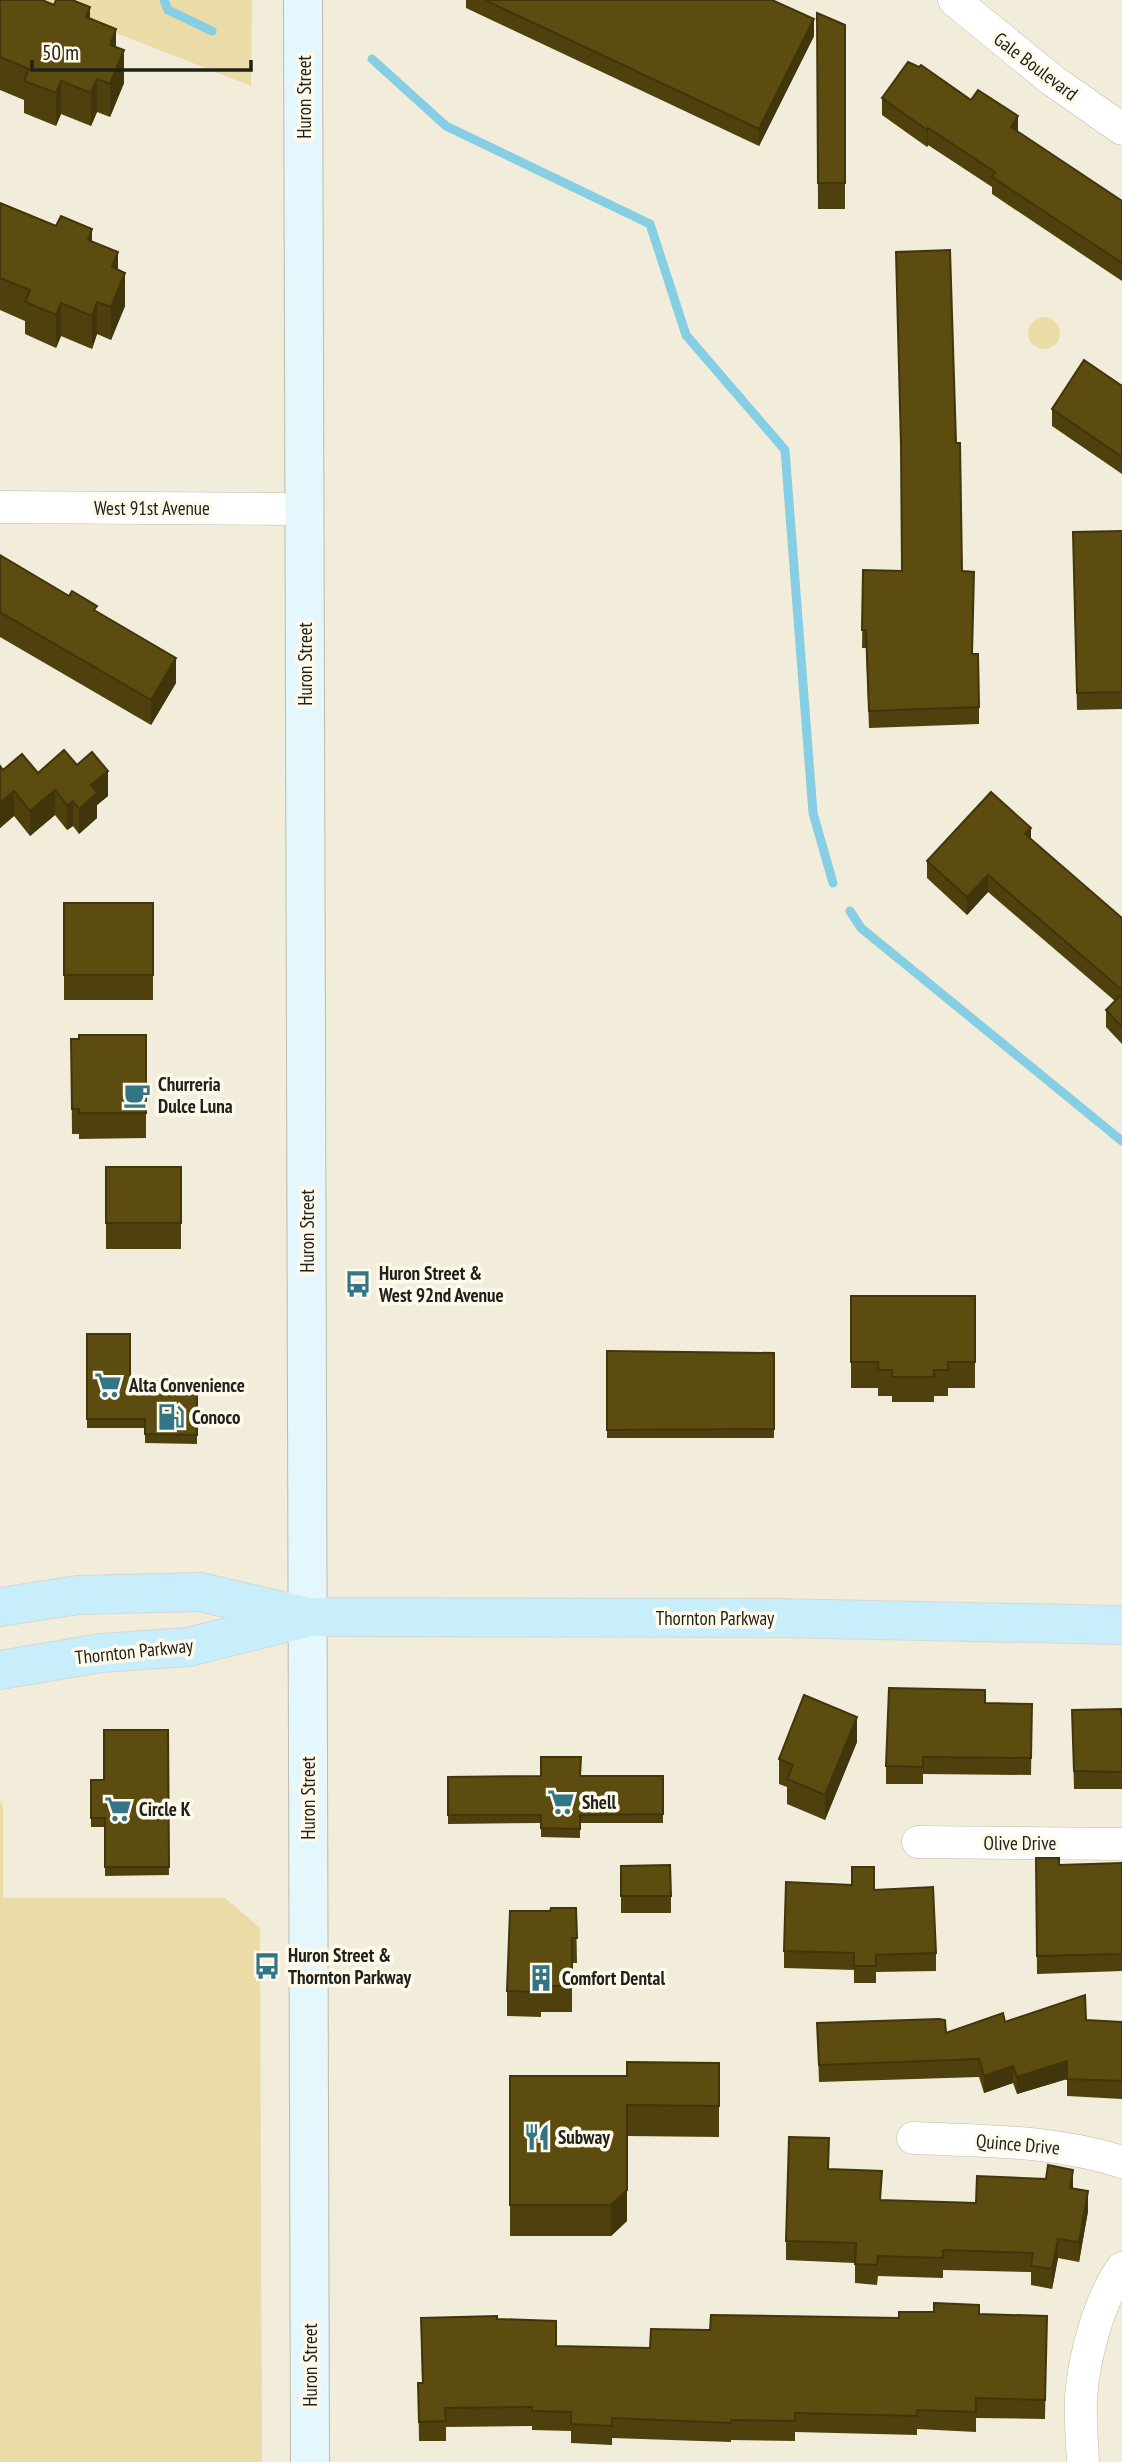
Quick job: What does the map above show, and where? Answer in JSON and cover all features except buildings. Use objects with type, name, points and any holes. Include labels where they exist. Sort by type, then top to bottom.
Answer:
[{"type":"main road","name":"Huron Street","points":[[303,0],[310,2462]]},
{"type":"main road","name":"Thornton Parkway","points":[[0,1607],[78,1595],[200,1592],[308,1617],[777,1618],[1122,1625]]},
{"type":"main road","name":"Thornton Parkway","points":[[0,1670],[101,1653],[188,1647],[308,1617]]},
{"type":"street","name":"Gale Boulevard","points":[[954,0],[1052,80],[1122,129]]},
{"type":"street","name":"West 91st Avenue","points":[[0,507],[305,509]]},
{"type":"street","name":"Olive Drive","points":[[918,1842],[1122,1844]]},
{"type":"street","name":"Quince Drive","points":[[913,2138],[1063,2147],[1122,2162]]},
{"type":"street","points":[[1083,2462],[1081,2396],[1088,2353],[1096,2322],[1122,2268]]},
{"type":"shaded area","points":[[32,0],[252,0],[251,86]]},
{"type":"shaded area","points":[[1044,317],[1056,321],[1060,333],[1056,345],[1044,349],[1032,345],[1028,333],[1032,321]]},
{"type":"shaded area","points":[[0,1801],[3,1806],[3,1898],[225,1898],[260,1928],[262,2462],[0,2462]]},
{"type":"waterway","points":[[164,0],[168,10],[212,31]]},
{"type":"waterway","points":[[372,59],[446,126],[650,224],[686,335],[785,450],[813,813],[833,883]]},
{"type":"waterway","points":[[850,911],[861,928],[1122,1141]]},
{"type":"place","name":"Churreria Dulce Luna","points":[[137,1095]]},
{"type":"place","name":"Huron Street & West 92nd Avenue","points":[[358,1284]]},
{"type":"place","name":"Alta Convenience","points":[[108,1385]]},
{"type":"place","name":"Conoco","points":[[171,1417]]},
{"type":"place","name":"Shell","points":[[561,1802]]},
{"type":"place","name":"Circle K","points":[[118,1809]]},
{"type":"place","name":"Huron Street & Thornton Parkway","points":[[267,1966]]},
{"type":"place","name":"Comfort Dental","points":[[541,1978]]},
{"type":"place","name":"Subway","points":[[537,2137]]}]
